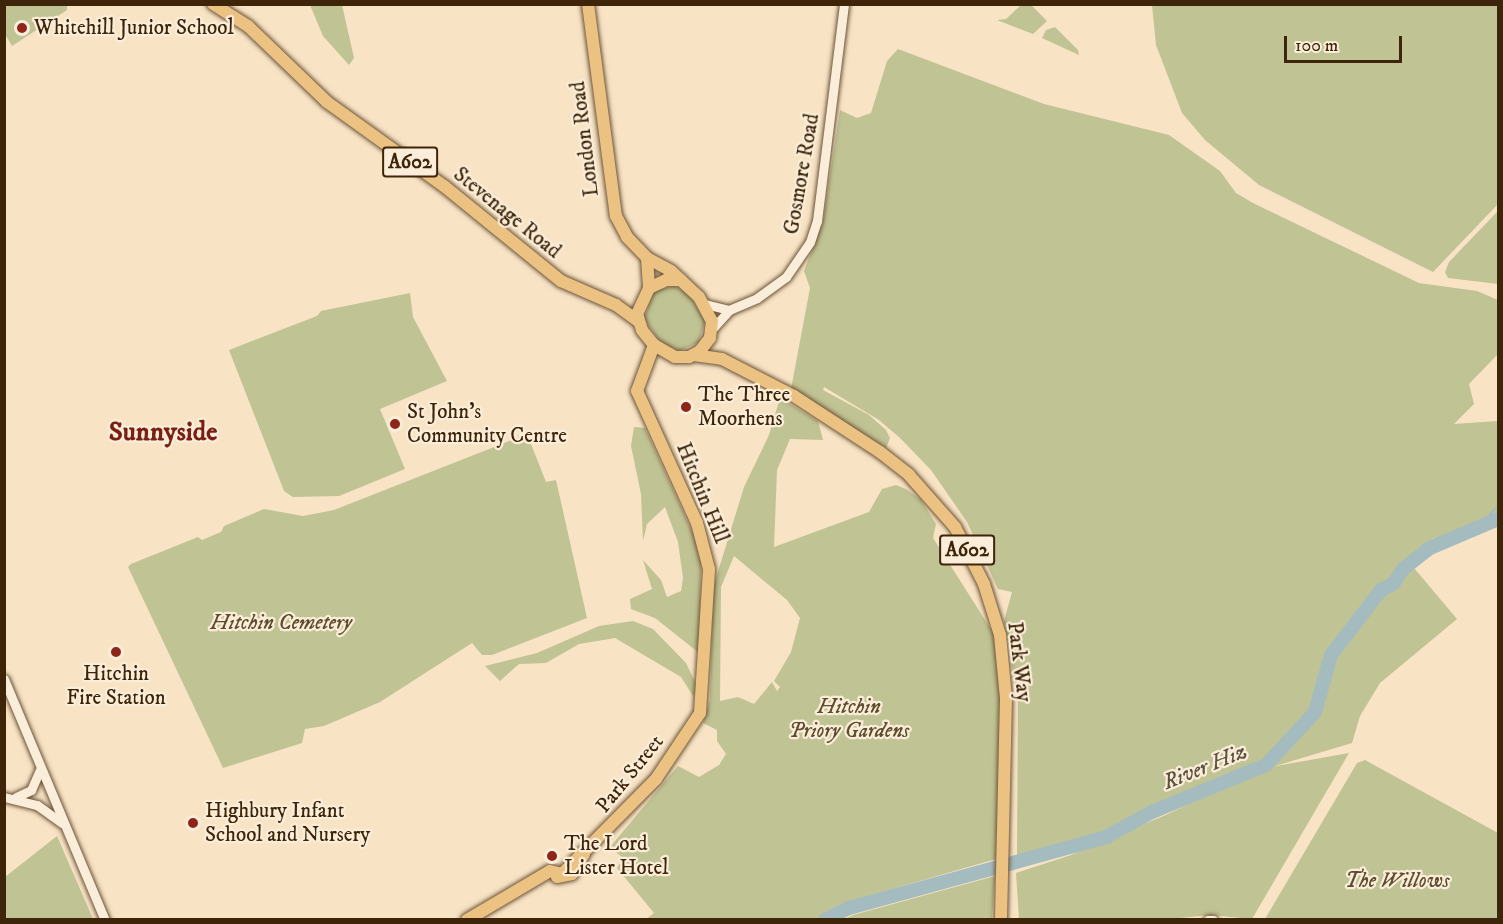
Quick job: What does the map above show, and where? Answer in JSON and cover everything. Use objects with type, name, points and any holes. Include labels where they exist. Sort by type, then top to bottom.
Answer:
[{"type":"main road","name":"Stevenage Road","points":[[213,4],[248,26],[327,102],[444,186],[561,281],[616,305],[638,321]]},
{"type":"main road","name":"London Road","points":[[588,4],[613,209],[622,230],[647,258],[681,280]]},
{"type":"main road","points":[[647,258],[649,288]]},
{"type":"main road","points":[[666,355],[654,345],[638,321],[640,300],[649,288],[666,280],[681,280],[705,304],[711,333],[722,359]]},
{"type":"main road","points":[[616,305],[640,300]]},
{"type":"main road","points":[[646,366],[666,355],[694,355],[711,333]]},
{"type":"main road","name":"Hitchin Hill","points":[[654,345],[637,384],[639,397],[698,523],[708,562],[700,713]]},
{"type":"main road","name":"Park Way","points":[[694,355],[722,359],[794,396],[880,452],[909,475],[955,527],[984,584],[1000,635],[1006,698],[1001,920]]},
{"type":"main road","name":"Park Street","points":[[467,920],[544,875],[553,878],[562,874],[567,865],[584,854],[656,779],[700,713]]},
{"type":"main road","points":[[1003,888],[1008,920]]},
{"type":"street","name":"Gosmore Road","points":[[711,333],[729,310],[780,283],[796,266],[810,242],[817,221],[844,4]]},
{"type":"street","points":[[705,304],[729,310]]},
{"type":"street","points":[[5,681],[9,700],[56,802],[62,823],[105,920]]},
{"type":"street","points":[[4,797],[16,797],[34,787],[40,770]]},
{"type":"street","points":[[16,797],[62,823]]},
{"type":"street","points":[[1208,920],[1213,920]]},
{"type":"green space","name":"Whitehill Junior School","points":[[5,4],[67,5],[67,10],[12,46],[5,34]]},
{"type":"green space","points":[[310,5],[342,5],[354,58],[349,65],[323,36]]},
{"type":"green space","points":[[1021,5],[1031,5],[1047,21],[1033,34],[997,20],[1006,19]]},
{"type":"green space","points":[[1152,5],[1498,5],[1498,204],[1433,272],[1259,185],[1205,140],[1182,113],[1156,45]]},
{"type":"green space","points":[[1055,27],[1078,50],[1079,55],[1042,38],[1046,30]]},
{"type":"green space","points":[[898,49],[1044,104],[1169,135],[1220,171],[1236,193],[1253,203],[1419,283],[1477,291],[1498,300],[1498,354],[1469,384],[1474,404],[1454,424],[1498,421],[1498,524],[1484,532],[1464,534],[1435,549],[1434,538],[1406,565],[1409,569],[1414,568],[1457,619],[1380,683],[1360,716],[1352,743],[1215,784],[1170,808],[1104,834],[1017,855],[1018,700],[1004,621],[1012,592],[998,589],[967,522],[931,470],[900,438],[879,420],[824,387],[823,390],[869,415],[886,430],[890,438],[886,448],[791,389],[810,288],[804,271],[823,222],[840,110],[857,118],[871,113],[887,61]]},
{"type":"green space","points":[[1498,211],[1498,284],[1448,278],[1445,272],[1449,262]]},
{"type":"green space","points":[[674,286],[689,294],[705,321],[699,342],[680,351],[662,344],[644,319],[654,291]]},
{"type":"green space","points":[[410,293],[413,317],[447,381],[380,409],[405,469],[339,496],[293,497],[284,491],[229,350],[317,316],[321,311]]},
{"type":"green space","name":"Hitchin Priory Gardens","points":[[780,398],[818,421],[823,440],[790,439],[777,470],[774,547],[869,512],[882,489],[896,485],[921,500],[936,524],[933,538],[994,634],[1002,706],[996,859],[847,902],[818,919],[645,920],[654,913],[617,868],[623,858],[610,847],[678,766],[699,777],[719,765],[726,754],[717,741],[717,730],[703,723],[710,700],[713,588],[744,487],[769,435]],"holes":[[[734,556],[787,600],[800,618],[791,652],[774,681],[780,687],[777,691],[772,682],[754,704],[738,697],[720,701],[721,587]]]},
{"type":"green space","points":[[634,427],[645,428],[697,542],[701,561],[699,653],[655,618],[631,609],[630,599],[652,589],[643,560],[661,580],[667,597],[681,591],[683,578],[678,542],[665,507],[647,524],[643,541],[641,494],[631,446]]},
{"type":"green space","name":"Hitchin Cemetery","points":[[527,434],[546,482],[556,480],[587,618],[492,655],[482,655],[472,643],[380,702],[324,726],[305,729],[302,743],[223,768],[128,567],[198,537],[202,540],[221,532],[224,526],[264,509],[303,516],[334,510]]},
{"type":"green space","points":[[633,621],[653,629],[686,663],[698,688],[693,696],[681,677],[615,638],[579,644],[546,663],[519,664],[500,681],[485,666],[537,653],[599,626]]},
{"type":"green space","points":[[1349,753],[1252,919],[1210,915],[1160,920],[1019,919],[1016,873],[1071,855],[1168,814],[1265,768]]},
{"type":"green space","name":"The Willows","points":[[1365,760],[1498,833],[1498,919],[1265,919],[1357,763]]},
{"type":"green space","points":[[57,836],[93,919],[5,919],[5,877]]},
{"type":"green space","points":[[995,876],[992,919],[845,919],[853,915]]},
{"type":"waterway","points":[[1487,524],[1490,514],[1498,506]]},
{"type":"waterway","name":"River Hiz","points":[[825,920],[849,908],[1106,837],[1152,812],[1266,765],[1315,712],[1331,655],[1381,590],[1393,584],[1403,569],[1430,548],[1498,519]]},
{"type":"place","name":"Whitehill Junior School","points":[[22,28]]},
{"type":"place","name":"The Three Moorhens","points":[[686,407]]},
{"type":"place","name":"St John's Community Centre","points":[[395,424]]},
{"type":"place","name":"Hitchin Fire Station","points":[[116,652]]},
{"type":"place","name":"Highbury Infant School and Nursery","points":[[193,823]]},
{"type":"place","name":"The Lord Lister Hotel","points":[[552,856]]},
{"type":"district","name":"Sunnyside","points":[[163,433]]}]
